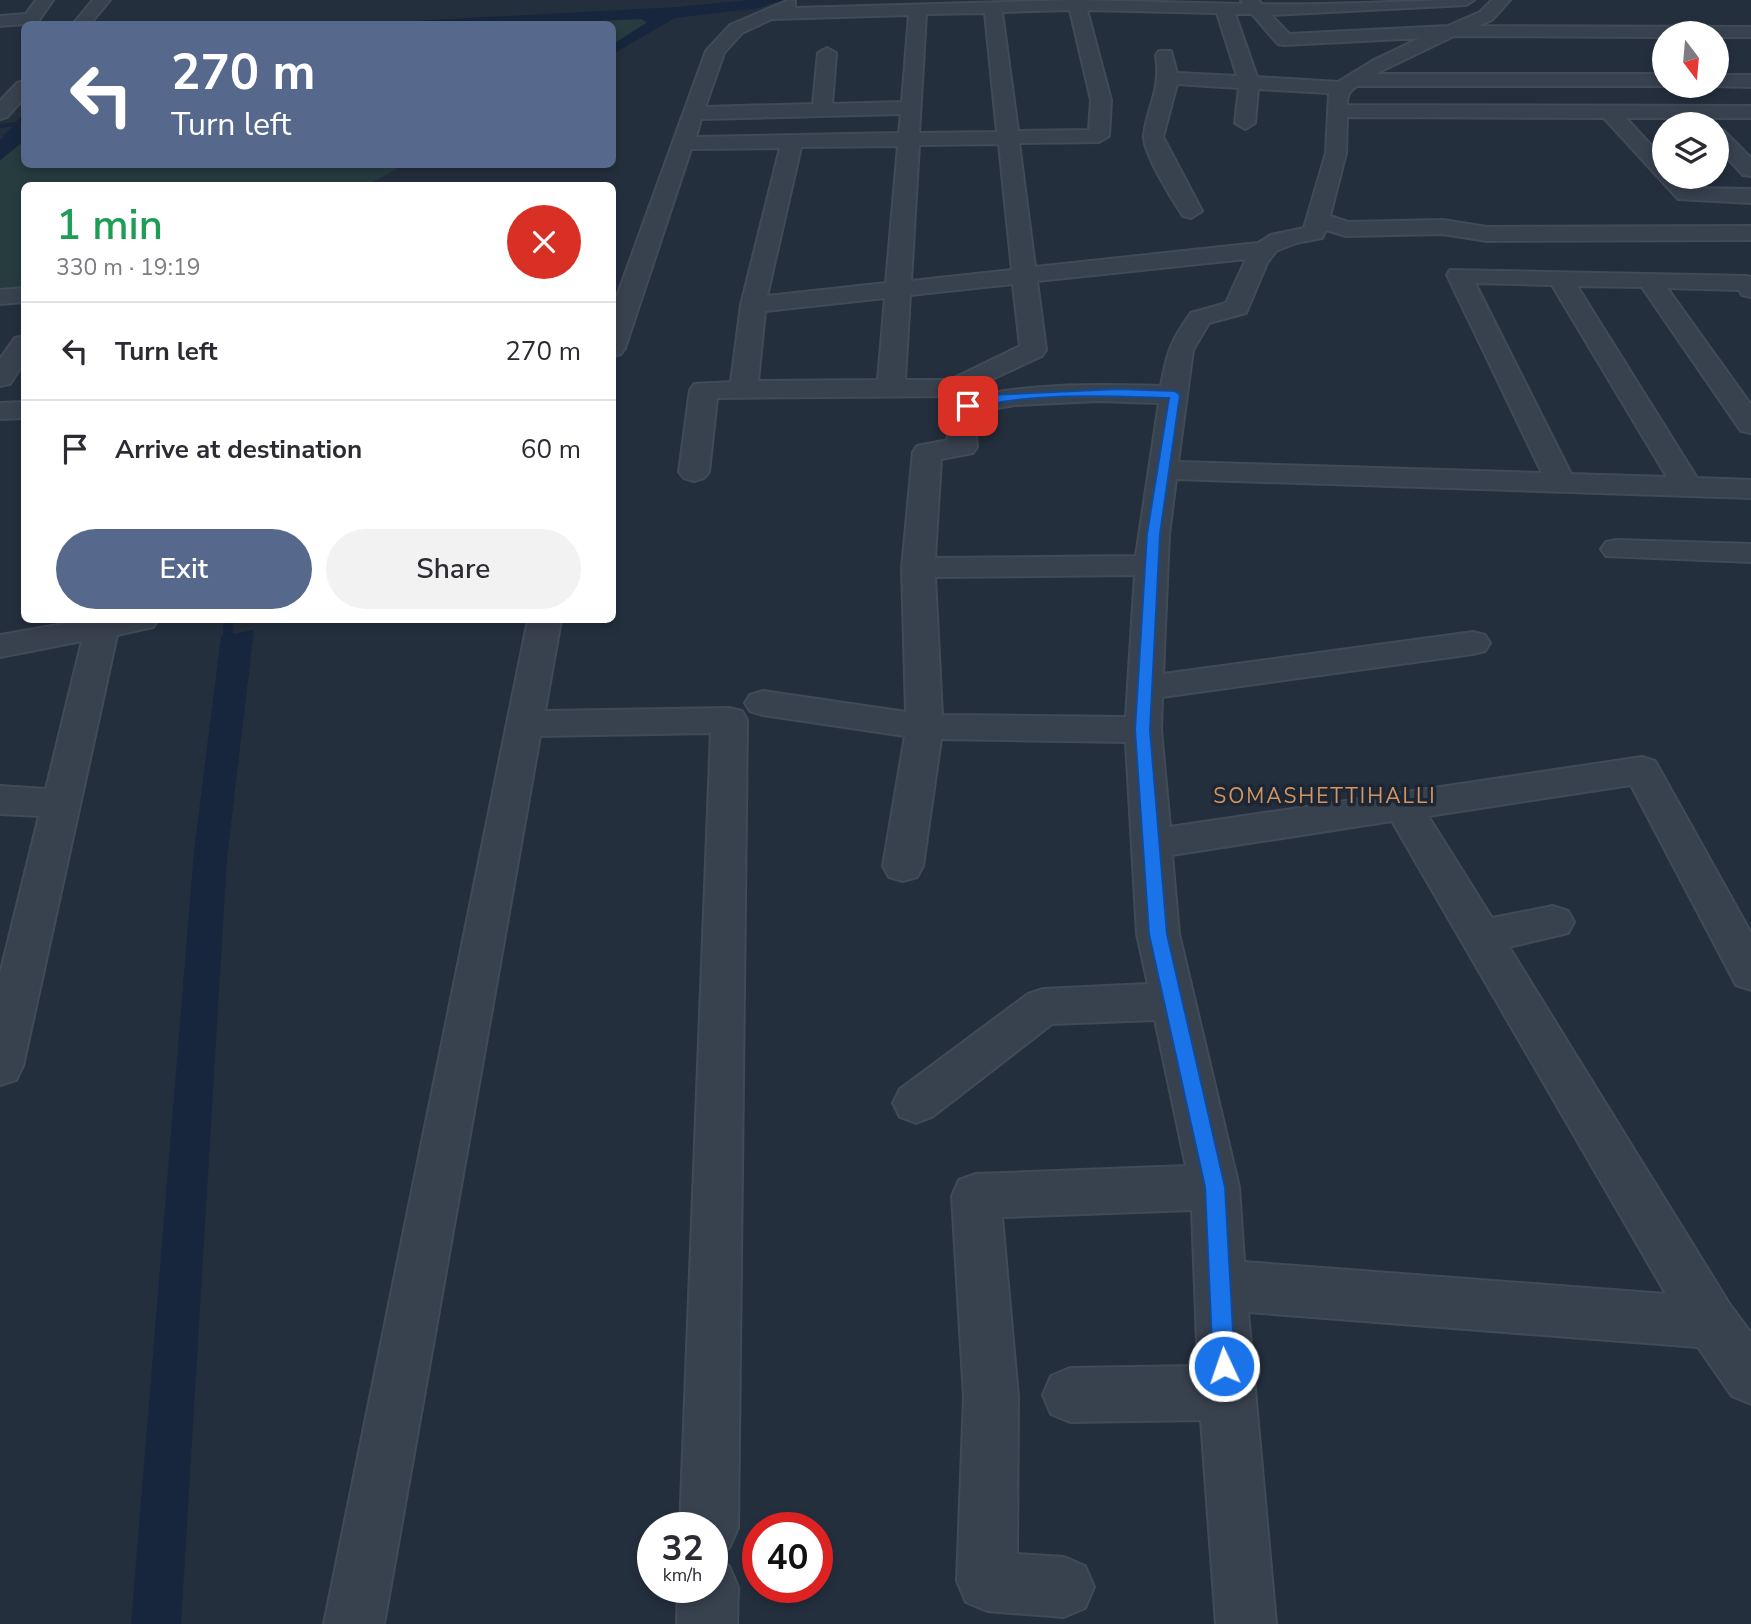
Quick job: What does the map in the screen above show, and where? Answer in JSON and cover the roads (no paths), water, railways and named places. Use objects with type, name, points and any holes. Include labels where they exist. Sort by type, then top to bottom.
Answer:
[{"type":"street","points":[[0,21],[32,19],[45,0]]},
{"type":"street","points":[[84,21],[102,0]]},
{"type":"street","points":[[1249,0],[1284,40],[1452,29],[1652,32]]},
{"type":"street","points":[[753,305],[1260,250],[1284,236],[1314,233],[1336,153],[1343,93],[1398,56],[1452,29],[1486,16],[1502,0]]},
{"type":"street","points":[[616,337],[718,45],[736,29],[784,7],[918,10],[1077,5],[1289,10],[1452,29]]},
{"type":"street","points":[[684,143],[1099,136],[1101,100],[1077,5]]},
{"type":"street","points":[[694,472],[704,390],[955,388],[1033,350],[993,8]]},
{"type":"street","points":[[1224,9],[1236,38],[1249,84],[1245,123]]},
{"type":"street","points":[[891,388],[918,10]]},
{"type":"street","points":[[1649,16],[1655,21]]},
{"type":"street","points":[[1729,33],[1751,33]]},
{"type":"street","points":[[822,110],[827,53]]},
{"type":"street","points":[[1164,53],[1169,78],[1153,137],[1191,211]]},
{"type":"street","points":[[1169,78],[1652,114]]},
{"type":"street","points":[[1343,93],[1652,80]]},
{"type":"street","points":[[1729,80],[1751,81]]},
{"type":"street","points":[[0,113],[21,89]]},
{"type":"street","points":[[694,113],[911,108]]},
{"type":"street","points":[[1610,111],[1652,158]]},
{"type":"street","points":[[1729,115],[1751,112]]},
{"type":"street","points":[[744,389],[753,305],[792,141]]},
{"type":"street","points":[[1729,147],[1751,170]]},
{"type":"street","points":[[1681,189],[1686,194],[1751,196]]},
{"type":"street","points":[[1318,220],[1346,229],[1443,227],[1487,234],[1751,233]]},
{"type":"street","points":[[1246,1624],[1226,1392],[1215,1187],[1158,934],[1143,730],[1152,565],[1180,350],[1200,318],[1237,308],[1260,250]]},
{"type":"street","points":[[1561,483],[1459,275],[1746,283],[1751,290]]},
{"type":"street","points":[[1560,278],[1688,487]]},
{"type":"street","points":[[1649,281],[1751,425]]},
{"type":"street","points":[[0,297],[21,295]]},
{"type":"street","points":[[0,378],[21,348]]},
{"type":"street","points":[[903,866],[925,727],[918,568],[927,452],[963,447],[961,423],[968,406],[990,399],[1118,393],[1175,395]]},
{"type":"street","points":[[0,411],[21,410]]},
{"type":"street","points":[[1163,470],[1751,489]]},
{"type":"street","points":[[1617,549],[1751,554]]},
{"type":"street","points":[[918,568],[1152,565]]},
{"type":"street","points":[[0,646],[103,623],[61,804],[14,940],[0,1066]]},
{"type":"street","points":[[354,1624],[543,623]]},
{"type":"street","points":[[1145,688],[1474,643]]},
{"type":"street","points":[[763,703],[925,727],[1143,730]]},
{"type":"street","points":[[524,724],[729,720],[709,1512]]},
{"type":"street","points":[[1151,844],[1642,770],[1751,973]]},
{"type":"street","points":[[0,800],[61,804]]},
{"type":"street","points":[[1403,807],[1712,1323],[1751,1377]]},
{"type":"street","points":[[1481,937],[1553,922]]},
{"type":"street","points":[[916,1103],[1043,1007],[1173,1001]]},
{"type":"street","points":[[1064,1587],[987,1581],[991,1397],[975,1196],[1215,1187]]},
{"type":"street","points":[[1220,1285],[1712,1323]]},
{"type":"street","points":[[1070,1395],[1226,1392]]},
{"type":"street","points":[[707,1624],[708,1603]]},
{"type":"water","points":[[778,0],[760,8],[675,18],[616,52],[616,42],[648,22],[641,19],[413,21]]},
{"type":"water","points":[[21,116],[21,143],[0,160],[0,140]]},
{"type":"water","points":[[254,630],[227,858],[181,1624],[131,1624],[194,851],[221,636]]},
{"type":"waterway","points":[[761,3],[793,0]]},
{"type":"waterway","points":[[0,126],[21,123]]},
{"type":"waterway","points":[[227,647],[229,623]]},
{"type":"district","name":"SOMASHETTIHALLI","points":[[1325,796]]}]
